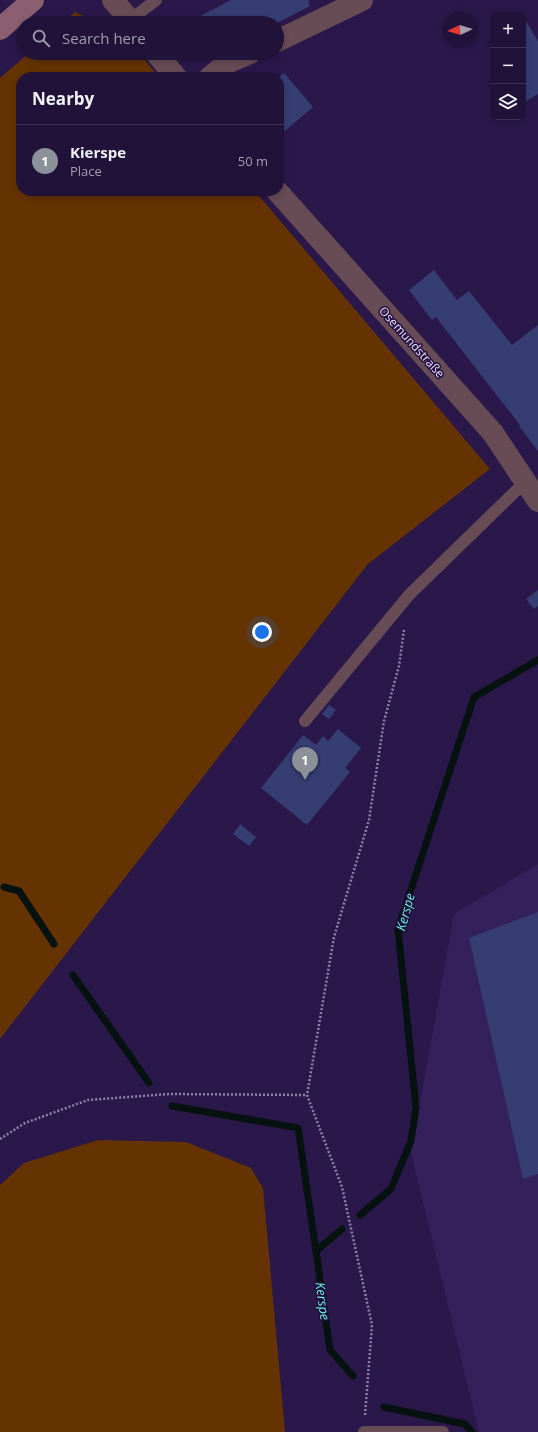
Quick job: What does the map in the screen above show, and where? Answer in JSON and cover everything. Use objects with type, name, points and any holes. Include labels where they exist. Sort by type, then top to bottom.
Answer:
[{"type":"main road","points":[[0,29],[33,0]]},
{"type":"street","points":[[113,0],[126,16]]},
{"type":"street","points":[[284,38],[362,0]]},
{"type":"street","points":[[162,60],[172,72]]},
{"type":"street","points":[[216,72],[227,63],[234,60]]},
{"type":"street","name":"Osemundstraße","points":[[281,196],[493,433],[538,501]]},
{"type":"lane","points":[[138,16],[156,0]]},
{"type":"lane","points":[[305,721],[409,595],[526,481]]},
{"type":"lane","points":[[364,1432],[442,1432]]},
{"type":"path","points":[[364,1432],[372,1324],[342,1187],[307,1095],[334,937],[369,820],[384,721],[399,666],[409,595]]},
{"type":"path","points":[[0,1138],[25,1124],[88,1100],[169,1094],[307,1095]]},
{"type":"shaded area","points":[[75,12],[83,16],[71,16]]},
{"type":"shaded area","points":[[21,60],[145,60],[155,72],[16,72],[16,196],[259,196],[490,469],[368,564],[0,1039],[0,78]]},
{"type":"shaded area","points":[[538,864],[538,1432],[479,1432],[411,1153],[454,914]]},
{"type":"shaded area","points":[[98,1140],[186,1142],[251,1168],[263,1188],[285,1432],[0,1432],[0,1185],[24,1163]]},
{"type":"building","points":[[231,0],[310,0],[308,1],[310,6],[284,19],[284,16],[201,16]]},
{"type":"building","points":[[526,21],[538,41],[538,94],[526,101]]},
{"type":"building","points":[[284,73],[313,107],[285,131],[284,130]]},
{"type":"building","points":[[434,270],[457,300],[469,291],[512,345],[538,325],[538,451],[519,426],[520,425],[436,317],[432,320],[409,290]]},
{"type":"building","points":[[538,590],[538,606],[534,609],[526,599]]},
{"type":"building","points":[[329,705],[336,710],[329,719],[322,714]]},
{"type":"building","points":[[338,729],[361,748],[345,768],[350,772],[307,825],[261,788],[303,735],[316,745],[323,736],[328,741]]},
{"type":"building","points":[[240,824],[256,837],[249,846],[233,834]]},
{"type":"building","points":[[538,912],[538,1174],[523,1179],[469,938]]},
{"type":"waterway","name":"Kerspe","points":[[360,1215],[391,1189],[411,1141],[416,1108],[398,929],[474,697],[538,660]]},
{"type":"waterway","points":[[4,887],[19,891],[54,944]]},
{"type":"waterway","points":[[73,975],[149,1083]]},
{"type":"waterway","points":[[172,1106],[298,1128],[316,1251]]},
{"type":"waterway","name":"Kerspe","points":[[342,1229],[316,1251],[330,1350],[353,1376]]},
{"type":"waterway","name":"Kerspe","points":[[384,1407],[465,1424],[472,1432]]},
{"type":"place","name":"Kierspe","points":[[305,780]]}]
